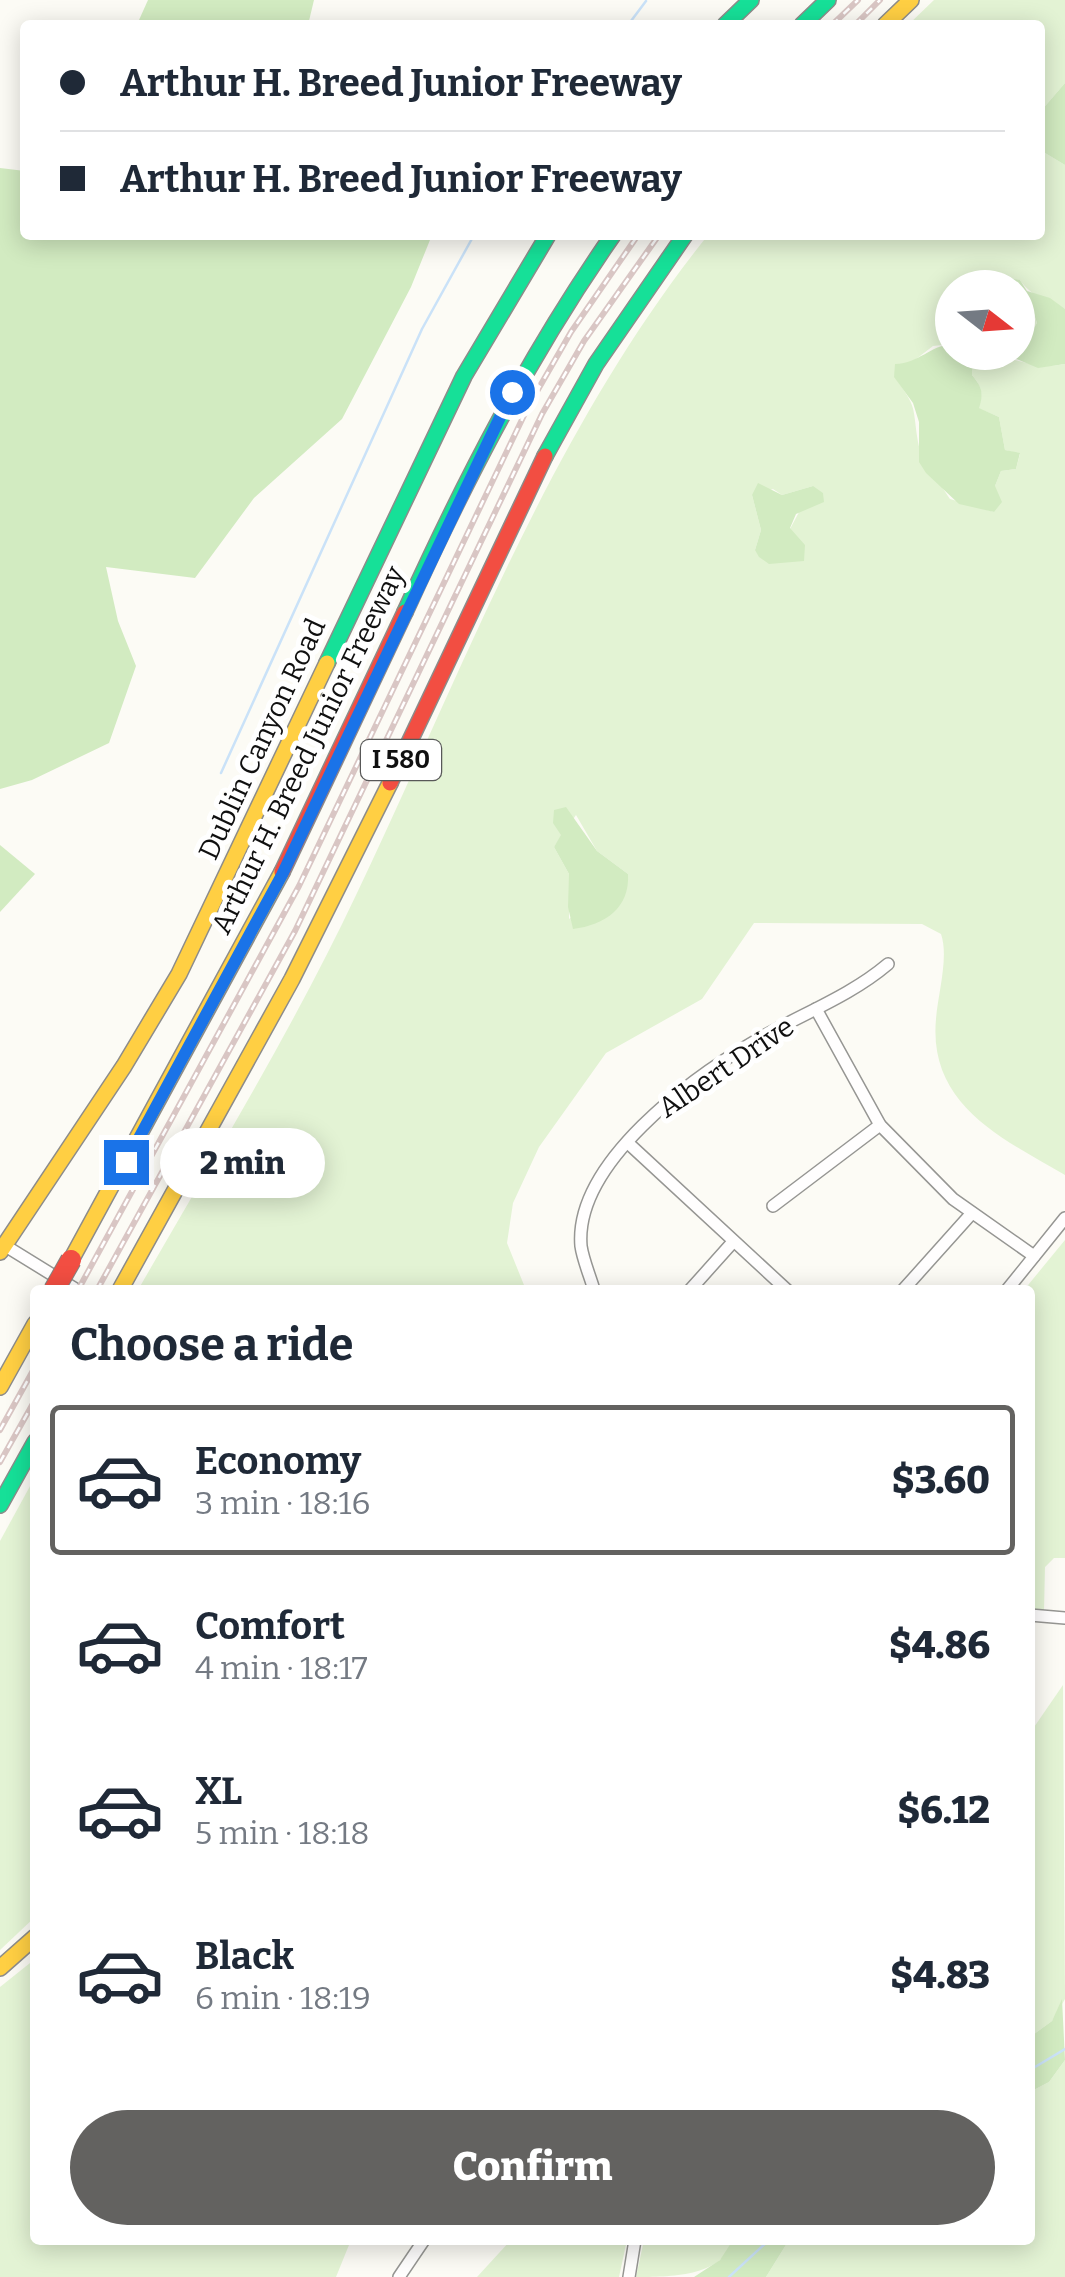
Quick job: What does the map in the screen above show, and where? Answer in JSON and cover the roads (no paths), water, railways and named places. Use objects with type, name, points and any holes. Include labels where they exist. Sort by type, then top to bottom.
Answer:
[{"type":"main road","points":[[730,20],[751,0]]},
{"type":"main road","points":[[807,20],[828,0]]},
{"type":"main road","points":[[890,20],[911,0]]},
{"type":"main road","name":"Dublin Canyon Road","points":[[2,1248],[124,1066],[179,974],[464,376],[545,240]]},
{"type":"main road","name":"Arthur H. Breed Junior Freeway","points":[[57,1285],[282,875],[492,430],[556,318],[609,240]]},
{"type":"main road","name":"I 580","points":[[123,1285],[332,902],[560,424],[626,316],[682,240]]},
{"type":"main road","points":[[0,1386],[30,1333]]},
{"type":"main road","points":[[0,1506],[30,1451]]},
{"type":"main road","points":[[0,1968],[30,1941]]},
{"type":"street","name":"Albert Drive","points":[[593,1285],[581,1245],[587,1200],[651,1117],[701,1077],[861,987],[888,964]]},
{"type":"street","points":[[816,1009],[880,1125],[923,1173],[1034,1256]]},
{"type":"street","points":[[773,1206],[880,1125]]},
{"type":"street","points":[[628,1143],[732,1244],[781,1285]]},
{"type":"street","points":[[907,1285],[972,1213]]},
{"type":"street","points":[[1010,1285],[1065,1218]]},
{"type":"street","points":[[695,1285],[732,1244]]},
{"type":"street","points":[[2,1248],[67,1285]]},
{"type":"street","points":[[1035,1615],[1065,1618]]},
{"type":"street","points":[[399,2277],[421,2245]]},
{"type":"street","points":[[628,2277],[635,2245]]},
{"type":"waterway","points":[[632,20],[646,1]]},
{"type":"waterway","points":[[221,773],[422,329],[471,240]]},
{"type":"waterway","points":[[1035,2067],[1065,2049]]},
{"type":"waterway","points":[[729,2277],[764,2245]]},
{"type":"railway","points":[[837,20],[858,0]]},
{"type":"railway","points":[[860,20],[880,0]]},
{"type":"railway","points":[[81,1285],[299,886],[528,407],[571,332],[635,240]]},
{"type":"railway","points":[[100,1285],[295,931],[542,414],[584,341],[655,240]]},
{"type":"railway","points":[[0,1430],[30,1376]]},
{"type":"railway","points":[[0,1462],[30,1409]]}]
